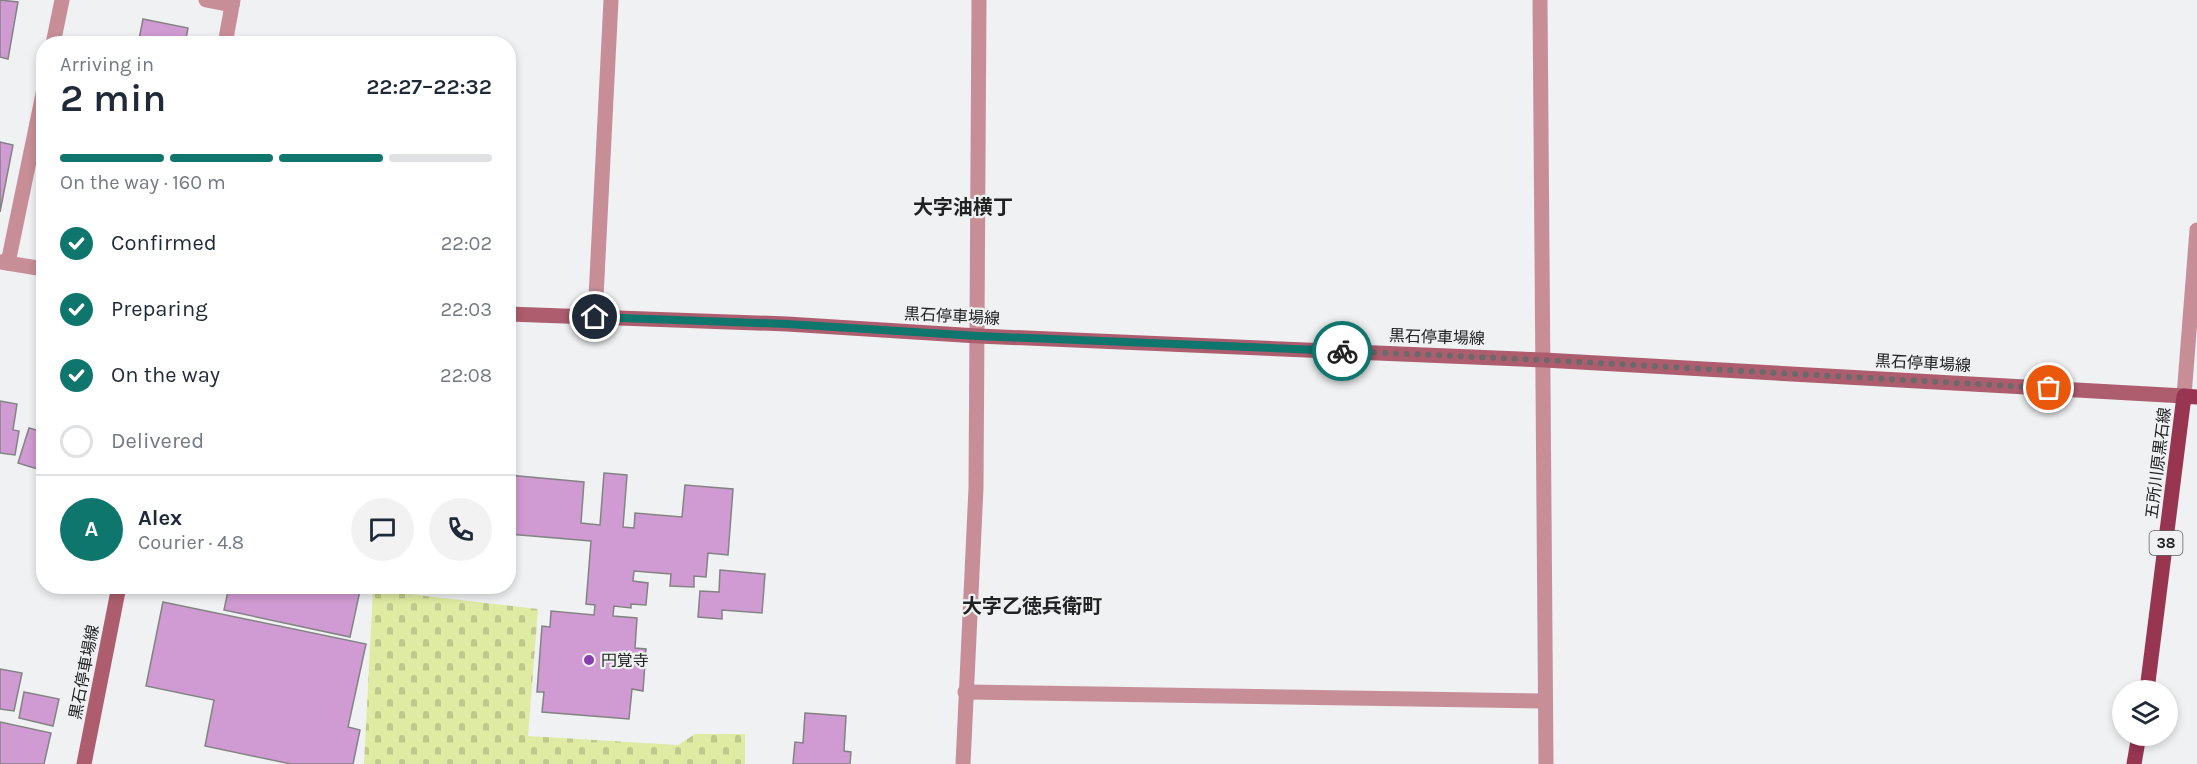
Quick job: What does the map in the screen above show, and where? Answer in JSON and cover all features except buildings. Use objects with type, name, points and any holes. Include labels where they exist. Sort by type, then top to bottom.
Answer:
[{"type":"main road","name":"黒石停車場線","points":[[516,314],[787,324],[978,336],[1544,360],[2191,396]]},
{"type":"main road","name":"五所川原黒石線","points":[[2148,680],[2191,396]]},
{"type":"main road","name":"黒石停車場線","points":[[84,764],[117,594]]},
{"type":"main road","points":[[2134,764],[2137,746]]},
{"type":"street","points":[[55,36],[62,0]]},
{"type":"street","points":[[206,0],[232,3],[226,36]]},
{"type":"street","points":[[595,317],[611,0]]},
{"type":"street","points":[[963,764],[976,488],[979,0]]},
{"type":"street","points":[[1540,0],[1546,764]]},
{"type":"street","points":[[36,124],[4,263],[36,268]]},
{"type":"street","points":[[2191,396],[2197,230]]},
{"type":"street","points":[[965,692],[1545,701]]},
{"type":"green space","points":[[373,594],[408,594],[538,609],[528,736],[678,745],[695,734],[745,734],[745,764],[364,764]]},
{"type":"way so far","points":[[1342,351],[2049,388]]},
{"type":"place","name":"円覚寺","points":[[589,660]]},
{"type":"district","name":"大字油横丁","points":[[963,207]]},
{"type":"district","name":"大字乙徳兵衛町","points":[[1032,606]]},
{"type":"route","points":[[595,317],[1342,351]]}]
